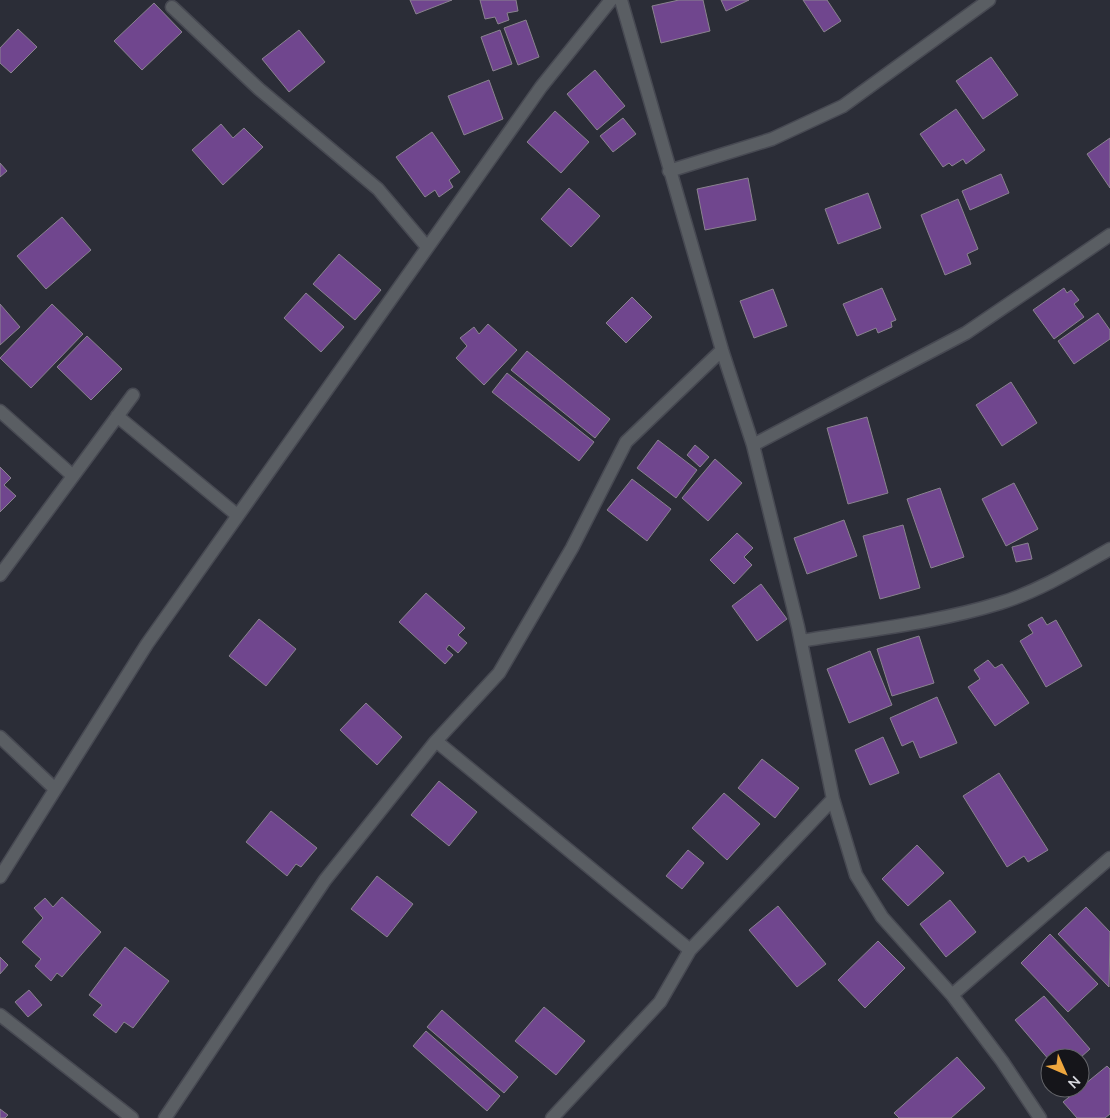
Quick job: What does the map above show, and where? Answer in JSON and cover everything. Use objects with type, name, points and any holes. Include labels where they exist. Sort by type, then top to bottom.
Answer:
[{"type":"street","points":[[0,877],[147,644],[541,87],[611,0]]},
{"type":"street","points":[[622,0],[669,171],[722,350],[753,445],[800,641],[833,799],[856,875],[882,917],[952,995],[1002,1062],[1040,1118]]},
{"type":"street","points":[[669,171],[772,139],[843,106],[990,0]]},
{"type":"street","points":[[172,7],[259,89],[378,189],[428,247]]},
{"type":"street","points":[[753,445],[966,333],[1110,235]]},
{"type":"street","points":[[165,1118],[325,880],[436,741],[499,672],[572,548],[626,442],[722,350]]},
{"type":"street","points":[[0,575],[133,395]]},
{"type":"street","points":[[0,411],[73,476]]},
{"type":"street","points":[[118,416],[237,515]]},
{"type":"street","points":[[800,641],[936,618],[1001,603],[1065,575],[1110,549]]},
{"type":"street","points":[[0,737],[56,789]]},
{"type":"street","points":[[436,741],[690,950]]},
{"type":"street","points":[[552,1118],[660,1002],[690,950],[833,799]]},
{"type":"street","points":[[952,995],[1110,858]]},
{"type":"street","points":[[0,1015],[132,1118]]},
{"type":"building","points":[[410,0],[452,0],[416,14]]},
{"type":"building","points":[[480,0],[516,0],[518,11],[507,13],[509,20],[498,24],[495,17],[485,19]]},
{"type":"building","points":[[679,0],[703,0],[710,31],[661,43],[652,6]]},
{"type":"building","points":[[721,0],[749,0],[726,11]]},
{"type":"building","points":[[803,0],[827,0],[841,21],[824,32]]},
{"type":"building","points":[[154,3],[182,32],[142,70],[114,41]]},
{"type":"building","points":[[526,20],[539,57],[518,65],[504,28]]},
{"type":"building","points":[[18,29],[37,47],[11,73],[0,63],[0,48]]},
{"type":"building","points":[[299,30],[325,62],[289,92],[262,59]]},
{"type":"building","points":[[500,30],[512,64],[493,71],[481,37]]},
{"type":"building","points":[[991,57],[1018,95],[983,119],[956,81]]},
{"type":"building","points":[[595,70],[625,106],[597,130],[567,94]]},
{"type":"building","points":[[489,80],[503,119],[464,135],[448,96]]},
{"type":"building","points":[[956,109],[985,150],[966,164],[963,159],[952,166],[949,163],[943,167],[920,134]]},
{"type":"building","points":[[555,111],[589,142],[561,173],[527,142]]},
{"type":"building","points":[[623,118],[636,134],[613,152],[600,136]]},
{"type":"building","points":[[221,124],[233,138],[244,128],[263,147],[223,185],[192,150]]},
{"type":"building","points":[[432,132],[460,172],[449,180],[453,187],[439,197],[435,190],[425,197],[396,157]]},
{"type":"building","points":[[1110,138],[1110,188],[1087,154]]},
{"type":"building","points":[[0,163],[7,171],[0,177]]},
{"type":"building","points":[[1001,174],[1009,193],[970,210],[962,191]]},
{"type":"building","points":[[748,178],[756,220],[705,230],[697,189]]},
{"type":"building","points":[[569,188],[600,216],[571,247],[541,219]]},
{"type":"building","points":[[868,193],[881,228],[838,244],[825,209]]},
{"type":"building","points":[[958,199],[978,249],[967,254],[971,264],[945,275],[921,215]]},
{"type":"building","points":[[62,217],[91,250],[46,289],[17,256]]},
{"type":"building","points":[[339,254],[381,290],[355,320],[313,284]]},
{"type":"building","points":[[882,288],[896,320],[891,322],[892,327],[878,333],[876,328],[857,336],[843,304]]},
{"type":"building","points":[[1064,288],[1067,293],[1071,290],[1079,300],[1074,304],[1084,317],[1054,339],[1033,310]]},
{"type":"building","points":[[773,289],[787,326],[754,338],[740,301]]},
{"type":"building","points":[[306,293],[344,327],[321,352],[284,318]]},
{"type":"building","points":[[632,297],[652,317],[626,343],[606,323]]},
{"type":"building","points":[[0,304],[20,327],[0,345]]},
{"type":"building","points":[[52,304],[83,334],[31,388],[0,358]]},
{"type":"building","points":[[1098,313],[1110,330],[1110,339],[1074,364],[1058,341]]},
{"type":"building","points":[[488,324],[517,350],[484,385],[456,358],[467,346],[460,338],[474,327],[479,334]]},
{"type":"building","points":[[87,336],[122,369],[91,400],[57,367]]},
{"type":"building","points":[[527,351],[610,419],[595,438],[511,370]]},
{"type":"building","points":[[507,373],[594,442],[579,461],[492,392]]},
{"type":"building","points":[[1011,382],[1037,423],[1002,446],[976,405]]},
{"type":"building","points":[[867,417],[888,493],[848,504],[827,428]]},
{"type":"building","points":[[658,440],[697,470],[676,498],[637,468]]},
{"type":"building","points":[[695,445],[709,457],[700,467],[687,455]]},
{"type":"building","points":[[715,459],[742,483],[708,521],[682,498]]},
{"type":"building","points":[[0,467],[11,478],[4,485],[16,496],[0,512]]},
{"type":"building","points":[[632,479],[671,509],[647,541],[607,510]]},
{"type":"building","points":[[1014,483],[1038,529],[1006,546],[982,499]]},
{"type":"building","points":[[940,488],[964,557],[931,568],[907,499]]},
{"type":"building","points":[[844,520],[857,556],[807,574],[794,538]]},
{"type":"building","points":[[903,525],[920,588],[880,599],[863,536]]},
{"type":"building","points":[[737,533],[753,548],[744,557],[752,565],[734,584],[710,560]]},
{"type":"building","points":[[1028,543],[1032,559],[1016,562],[1012,547]]},
{"type":"building","points":[[761,584],[787,619],[757,641],[732,606]]},
{"type":"building","points":[[426,593],[465,628],[458,635],[467,643],[458,653],[449,645],[446,649],[453,655],[445,664],[399,622]]},
{"type":"building","points":[[1042,617],[1047,625],[1056,620],[1082,666],[1046,687],[1020,641],[1033,633],[1028,625]]},
{"type":"building","points":[[259,619],[296,649],[266,686],[229,656]]},
{"type":"building","points":[[919,636],[934,683],[892,696],[877,649]]},
{"type":"building","points":[[870,651],[892,705],[849,723],[827,669]]},
{"type":"building","points":[[988,660],[995,668],[1002,664],[1029,703],[995,726],[968,687],[980,679],[974,670]]},
{"type":"building","points":[[937,697],[957,743],[920,758],[913,741],[902,746],[890,718]]},
{"type":"building","points":[[366,703],[402,737],[377,765],[340,730]]},
{"type":"building","points":[[883,737],[899,773],[870,785],[855,750]]},
{"type":"building","points":[[762,759],[799,788],[775,818],[738,788]]},
{"type":"building","points":[[999,773],[1048,850],[1028,862],[1024,856],[1007,867],[963,796]]},
{"type":"building","points":[[439,781],[477,812],[449,846],[411,815]]},
{"type":"building","points":[[724,793],[760,824],[727,860],[692,828]]},
{"type":"building","points":[[271,811],[317,848],[301,867],[296,864],[287,876],[246,842]]},
{"type":"building","points":[[917,845],[944,873],[908,906],[882,879]]},
{"type":"building","points":[[688,850],[704,863],[682,889],[666,876]]},
{"type":"building","points":[[377,876],[413,904],[387,937],[351,909]]},
{"type":"building","points":[[62,897],[101,932],[62,977],[57,973],[51,981],[35,966],[41,959],[22,942],[43,918],[34,908],[45,898],[53,907]]},
{"type":"building","points":[[950,900],[976,932],[946,957],[920,924]]},
{"type":"building","points":[[778,906],[826,964],[797,987],[749,930]]},
{"type":"building","points":[[1086,907],[1110,932],[1109,987],[1058,934]]},
{"type":"building","points":[[1050,934],[1098,984],[1068,1012],[1021,963]]},
{"type":"building","points":[[878,941],[905,968],[865,1008],[838,980]]},
{"type":"building","points":[[125,947],[169,981],[133,1028],[124,1022],[116,1033],[93,1015],[102,1005],[89,995]]},
{"type":"building","points":[[0,957],[8,965],[0,974]]},
{"type":"building","points":[[29,990],[42,1005],[28,1017],[15,1002]]},
{"type":"building","points":[[1044,996],[1089,1048],[1040,1049],[1015,1020]]},
{"type":"building","points":[[544,1007],[585,1041],[556,1075],[515,1041]]},
{"type":"building","points":[[442,1010],[518,1077],[504,1093],[427,1027]]},
{"type":"building","points":[[426,1031],[500,1096],[487,1111],[413,1046]]},
{"type":"building","points":[[957,1057],[985,1088],[951,1118],[899,1118],[894,1113]]},
{"type":"building","points":[[1107,1066],[1110,1069],[1110,1114],[1105,1118],[1077,1118],[1063,1102],[1068,1098],[1090,1098],[1090,1080]]},
{"type":"building","points":[[0,1109],[8,1115],[5,1118],[0,1118]]}]
